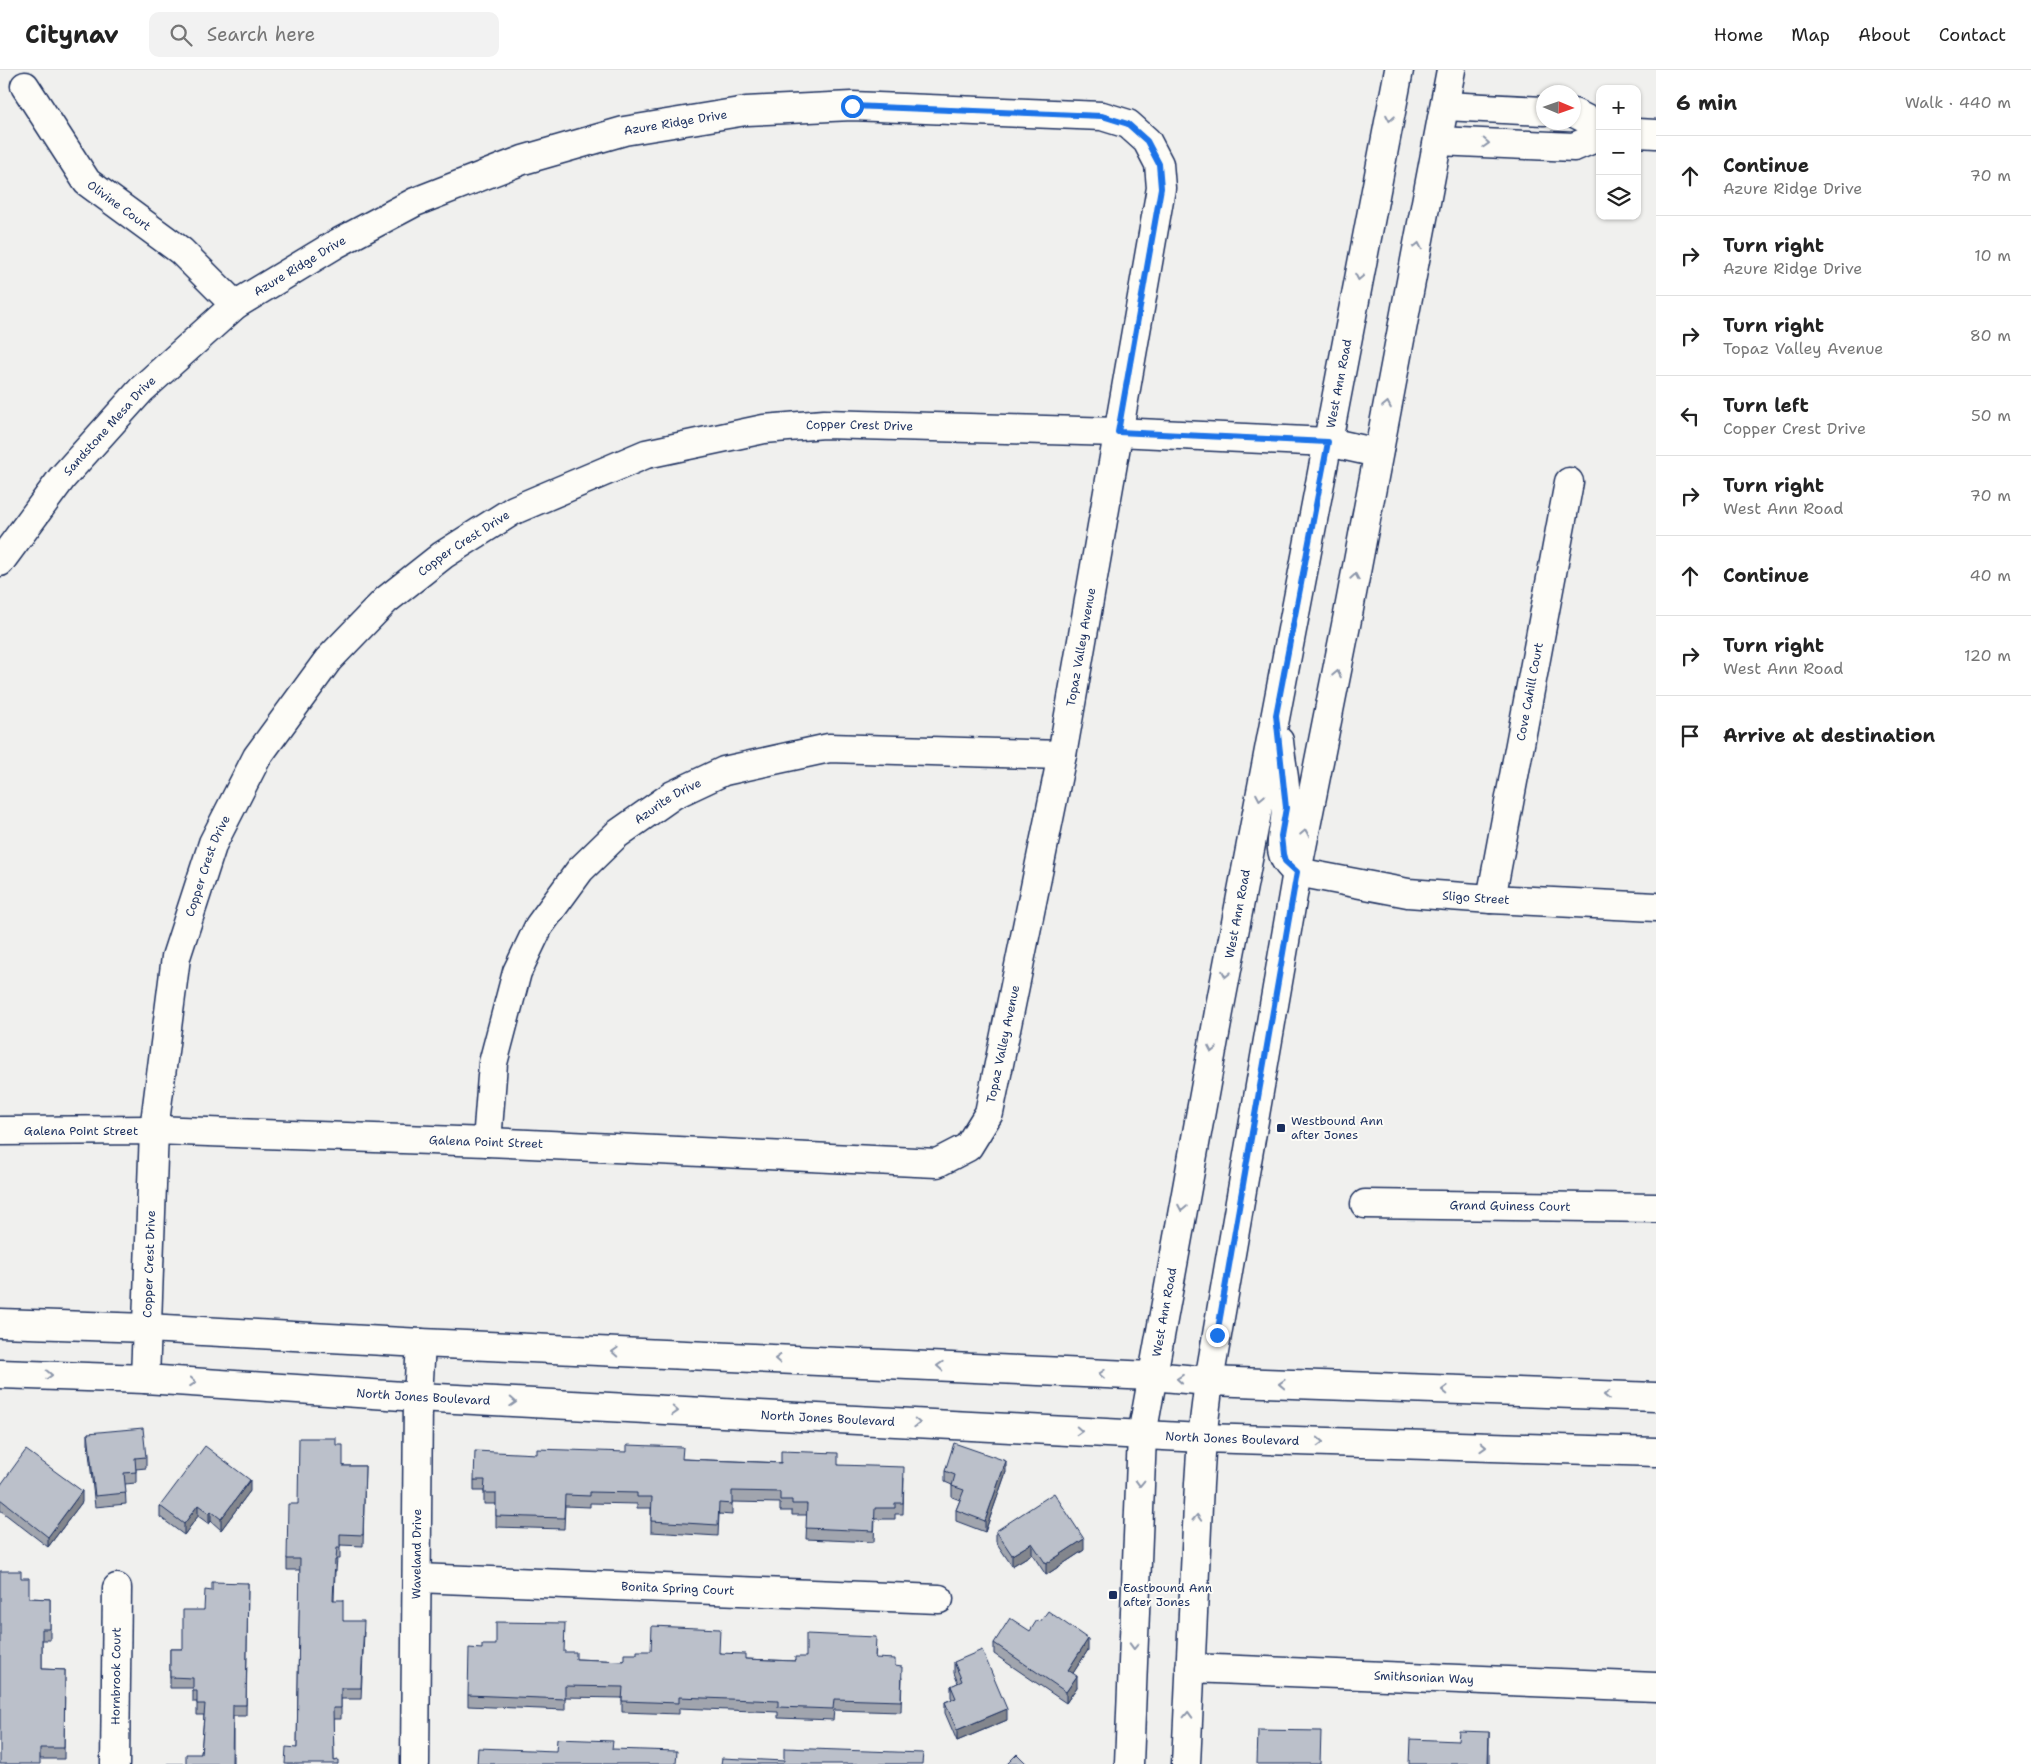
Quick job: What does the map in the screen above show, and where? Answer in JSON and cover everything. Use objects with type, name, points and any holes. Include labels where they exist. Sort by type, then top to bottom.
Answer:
[{"type":"street","name":"West Ann Road","points":[[1129,1764],[1142,1435],[1151,1376],[1400,70]]},
{"type":"street","points":[[1186,1764],[1202,1438],[1209,1381],[1297,872],[1452,70]]},
{"type":"street","name":"Olivine Court","points":[[25,86],[87,182],[182,251],[235,305]]},
{"type":"street","name":"Azure Ridge Drive","points":[[235,305],[336,244],[414,202],[523,160],[624,131],[746,111],[852,106],[1102,116],[1128,124],[1147,141]]},
{"type":"street","points":[[1445,106],[1536,111]]},
{"type":"street","points":[[1581,116],[1596,124]]},
{"type":"street","points":[[1641,133],[1656,134]]},
{"type":"street","points":[[1438,141],[1574,147],[1596,138]]},
{"type":"street","name":"Topaz Valley Avenue","points":[[968,1147],[989,1113],[1062,755],[1161,188],[1159,164],[1147,141]]},
{"type":"street","name":"Sandstone Mesa Drive","points":[[0,562],[62,478],[142,389],[235,305]]},
{"type":"street","name":"Copper Crest Drive","points":[[145,1379],[154,1130],[176,957],[213,843],[257,757],[328,660],[386,600],[443,555],[514,510],[646,454],[764,429],[824,424],[1118,432],[1328,442],[1378,453]]},
{"type":"street","name":"Cove Cahill Court","points":[[1491,900],[1569,482]]},
{"type":"street","points":[[1276,715],[1286,808],[1281,836],[1283,854],[1285,861],[1297,872]]},
{"type":"street","name":"Azurite Drive","points":[[487,1142],[493,1063],[517,972],[539,926],[580,870],[616,835],[673,795],[724,771],[829,748],[1062,755]]},
{"type":"street","name":"Sligo Street","points":[[1297,872],[1408,893],[1491,900],[1656,907]]},
{"type":"street","name":"Galena Point Street","points":[[0,1131],[154,1130],[487,1142],[937,1163],[968,1147]]},
{"type":"street","name":"Grand Guiness Court","points":[[1364,1204],[1656,1208]]},
{"type":"street","points":[[0,1323],[147,1328],[421,1343],[1151,1376],[1209,1381],[1656,1397]]},
{"type":"street","name":"Waveland Drive","points":[[415,1764],[418,1397],[421,1343]]},
{"type":"street","name":"North Jones Boulevard","points":[[0,1374],[145,1379],[418,1397],[1202,1438],[1656,1452]]},
{"type":"street","name":"Bonita Spring Court","points":[[417,1578],[939,1599]]},
{"type":"street","name":"Hornbrook Court","points":[[115,1764],[116,1588]]},
{"type":"street","name":"Smithsonian Way","points":[[1190,1668],[1656,1687]]},
{"type":"building","points":[[143,1428],[146,1457],[135,1458],[136,1472],[124,1473],[126,1493],[95,1496],[88,1433]]},
{"type":"building","points":[[299,1438],[336,1438],[336,1445],[343,1445],[343,1466],[365,1466],[363,1535],[340,1534],[340,1548],[337,1548],[335,1560],[333,1600],[343,1600],[343,1621],[364,1621],[361,1688],[341,1688],[341,1708],[333,1708],[334,1761],[338,1760],[338,1764],[285,1764],[286,1747],[297,1748],[300,1559],[287,1559],[288,1504],[298,1504]]},
{"type":"building","points":[[954,1443],[1006,1461],[985,1521],[956,1510],[964,1490],[952,1486],[955,1475],[945,1471]]},
{"type":"building","points":[[627,1445],[683,1447],[682,1459],[781,1463],[781,1451],[838,1453],[838,1465],[904,1467],[903,1503],[895,1503],[895,1508],[875,1508],[874,1531],[806,1528],[807,1504],[792,1504],[792,1500],[780,1500],[780,1492],[732,1491],[732,1504],[719,1503],[718,1525],[651,1521],[652,1497],[637,1497],[637,1493],[590,1492],[590,1496],[565,1495],[564,1518],[496,1516],[496,1493],[484,1493],[485,1480],[474,1480],[475,1451],[537,1454],[537,1449],[627,1452]]},
{"type":"building","points":[[205,1446],[250,1480],[221,1519],[211,1511],[209,1513],[198,1505],[184,1524],[160,1506]]},
{"type":"building","points":[[26,1450],[82,1491],[48,1537],[0,1499],[0,1486]]},
{"type":"building","points":[[1054,1493],[1084,1539],[1046,1564],[1032,1543],[1012,1555],[996,1531]]},
{"type":"building","points":[[0,1571],[21,1571],[21,1578],[29,1578],[29,1598],[50,1599],[50,1629],[42,1629],[42,1669],[65,1670],[64,1748],[40,1748],[40,1764],[0,1764]]},
{"type":"building","points":[[212,1582],[248,1583],[246,1705],[233,1705],[232,1764],[186,1764],[186,1754],[201,1754],[205,1704],[197,1704],[197,1691],[193,1691],[193,1678],[170,1677],[170,1649],[183,1649],[183,1610],[204,1610],[205,1590],[212,1591]]},
{"type":"building","points":[[1048,1611],[1088,1639],[1068,1670],[1077,1676],[1066,1692],[994,1643],[1010,1618],[1030,1631],[1037,1620],[1040,1622]]},
{"type":"building","points":[[496,1622],[565,1623],[564,1652],[576,1652],[576,1659],[624,1661],[624,1654],[637,1654],[637,1651],[651,1651],[652,1626],[720,1629],[719,1653],[745,1654],[745,1659],[795,1661],[795,1657],[806,1657],[806,1634],[876,1637],[875,1658],[895,1659],[895,1666],[902,1667],[901,1701],[834,1699],[833,1709],[778,1707],[778,1701],[679,1697],[679,1703],[622,1701],[623,1687],[565,1686],[565,1699],[468,1695],[469,1648],[482,1649],[482,1645],[496,1645]]},
{"type":"building","points":[[982,1650],[1007,1709],[957,1730],[945,1702],[956,1698],[951,1686],[962,1681],[954,1662]]},
{"type":"building","points":[[1258,1730],[1321,1731],[1320,1764],[1257,1764]]},
{"type":"building","points":[[1459,1731],[1489,1732],[1488,1764],[1409,1764],[1410,1739],[1458,1741]]},
{"type":"building","points":[[557,1739],[613,1741],[612,1749],[677,1751],[676,1764],[477,1764],[478,1748],[556,1751]]},
{"type":"building","points":[[784,1748],[923,1753],[922,1764],[721,1764],[722,1758],[784,1761]]},
{"type":"building","points":[[1017,1754],[1027,1764],[1007,1764]]},
{"type":"place","name":"Westbound Ann after Jones","points":[[1281,1128]]},
{"type":"place","name":"Eastbound Ann after Jones","points":[[1113,1595]]},
{"type":"route","points":[[852,106],[1102,116],[1128,124],[1147,141],[1159,164],[1161,188],[1118,432],[1328,442],[1276,715],[1286,808],[1281,836],[1283,854],[1285,861],[1297,872],[1217,1335]]}]
